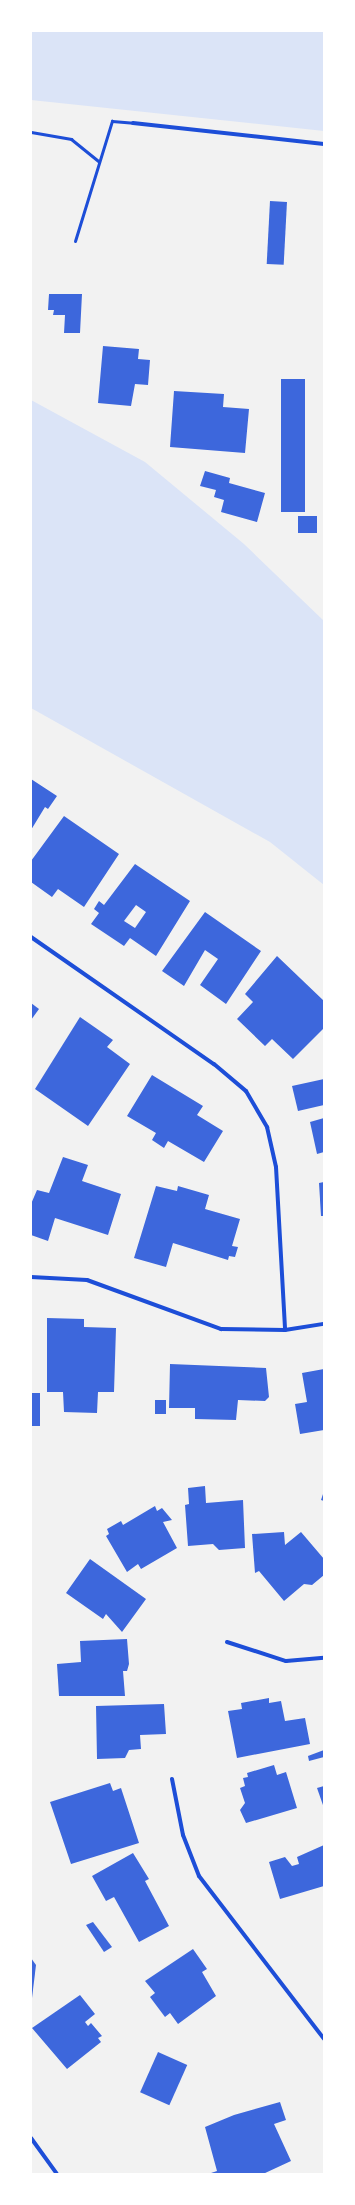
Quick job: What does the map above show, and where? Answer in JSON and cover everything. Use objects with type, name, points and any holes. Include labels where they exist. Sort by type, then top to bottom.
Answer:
[{"type":"street","points":[[133,123],[324,144]]},
{"type":"street","points":[[31,937],[214,1064],[246,1091],[267,1127],[276,1168],[285,1330]]},
{"type":"street","points":[[31,1277],[87,1280],[209,1326],[285,1330],[324,1324]]},
{"type":"street","points":[[227,1642],[286,1661],[324,1658]]},
{"type":"street","points":[[172,1779],[184,1835],[199,1876],[324,2039]]},
{"type":"street","points":[[31,2138],[57,2174]]},
{"type":"lane","points":[[75,241],[98,161],[112,121],[133,123]]},
{"type":"lane","points":[[31,132],[71,138],[98,161]]},
{"type":"shaded area","points":[[31,31],[324,31],[324,131],[31,100]]},
{"type":"shaded area","points":[[31,400],[145,462],[244,544],[324,621],[324,885],[270,842],[31,708]]},
{"type":"building","points":[[270,201],[287,202],[284,265],[267,264]]},
{"type":"building","points":[[49,294],[82,294],[80,333],[64,333],[65,315],[53,315],[54,310],[48,310]]},
{"type":"building","points":[[103,346],[139,349],[138,359],[150,360],[148,385],[135,384],[131,406],[98,403]]},
{"type":"building","points":[[281,379],[305,379],[305,512],[281,512]]},
{"type":"building","points":[[174,391],[224,394],[223,407],[249,409],[245,453],[170,447]]},
{"type":"building","points":[[205,471],[230,478],[229,483],[265,493],[257,522],[221,512],[224,500],[214,497],[216,490],[200,486]]},
{"type":"building","points":[[298,516],[317,516],[317,533],[298,533]]},
{"type":"building","points":[[31,779],[57,796],[48,809],[45,807],[31,830]]},
{"type":"building","points":[[64,816],[119,854],[84,907],[58,889],[52,897],[31,882],[31,861]]},
{"type":"building","points":[[135,864],[190,901],[156,956],[130,938],[124,946],[91,924],[99,913],[94,909],[99,901],[104,905]],"holes":[[[136,905],[146,912],[135,928],[124,921]]]},
{"type":"building","points":[[205,912],[261,951],[226,1004],[200,985],[218,959],[205,950],[184,986],[162,971]]},
{"type":"building","points":[[277,956],[324,1001],[324,1028],[293,1059],[272,1039],[265,1046],[237,1019],[253,1002],[245,994]]},
{"type":"building","points":[[31,1003],[39,1009],[31,1020]]},
{"type":"building","points":[[80,1017],[113,1040],[107,1047],[130,1064],[88,1126],[35,1089]]},
{"type":"building","points":[[152,1075],[203,1106],[197,1115],[223,1131],[204,1162],[168,1141],[164,1148],[152,1140],[156,1133],[127,1116]]},
{"type":"building","points":[[324,1079],[324,1105],[298,1111],[292,1086]]},
{"type":"building","points":[[324,1118],[324,1152],[317,1154],[310,1122]]},
{"type":"building","points":[[63,1157],[88,1165],[82,1181],[121,1194],[108,1235],[55,1218],[48,1241],[31,1235],[31,1204],[37,1190],[49,1193]]},
{"type":"building","points":[[324,1182],[324,1216],[321,1216],[319,1183]]},
{"type":"building","points":[[156,1186],[177,1191],[178,1186],[209,1195],[205,1209],[240,1219],[232,1246],[238,1247],[235,1257],[229,1256],[228,1260],[173,1243],[166,1267],[134,1258]]},
{"type":"building","points":[[47,1318],[84,1319],[84,1327],[116,1328],[114,1392],[98,1392],[97,1413],[64,1412],[63,1392],[47,1392]]},
{"type":"building","points":[[170,1364],[266,1368],[269,1397],[265,1401],[238,1400],[236,1420],[195,1419],[195,1408],[169,1408]]},
{"type":"building","points":[[324,1369],[324,1430],[300,1434],[295,1404],[307,1402],[302,1373]]},
{"type":"building","points":[[31,1393],[40,1393],[40,1426],[31,1426]]},
{"type":"building","points":[[155,1400],[166,1400],[166,1414],[155,1414]]},
{"type":"building","points":[[205,1486],[206,1503],[243,1500],[245,1548],[219,1550],[213,1544],[188,1546],[185,1505],[189,1504],[188,1488]]},
{"type":"building","points":[[324,1491],[324,1501],[321,1500]]},
{"type":"building","points":[[155,1506],[157,1511],[162,1508],[172,1520],[163,1522],[177,1548],[141,1569],[138,1564],[127,1572],[106,1536],[109,1534],[107,1529],[121,1521],[123,1525]]},
{"type":"building","points":[[284,1532],[285,1545],[301,1532],[324,1559],[324,1575],[312,1585],[304,1584],[284,1601],[259,1571],[255,1573],[252,1534]]},
{"type":"building","points":[[90,1559],[146,1599],[122,1632],[106,1614],[103,1619],[66,1593]]},
{"type":"building","points":[[127,1639],[129,1664],[127,1671],[123,1671],[125,1696],[59,1696],[57,1664],[81,1662],[80,1641]]},
{"type":"building","points":[[269,1698],[269,1703],[281,1701],[285,1721],[305,1718],[310,1744],[237,1758],[228,1711],[242,1709],[241,1703]]},
{"type":"building","points":[[164,1704],[166,1734],[140,1735],[141,1749],[129,1750],[125,1758],[97,1759],[96,1706]]},
{"type":"building","points":[[324,1750],[324,1757],[309,1761],[308,1756]]},
{"type":"building","points":[[274,1765],[277,1775],[286,1772],[297,1808],[246,1823],[240,1810],[245,1803],[240,1788],[245,1786],[243,1778],[248,1777],[247,1773]]},
{"type":"building","points":[[110,1783],[113,1791],[121,1788],[139,1843],[71,1864],[50,1802]]},
{"type":"building","points":[[324,1786],[324,1808],[317,1788]]},
{"type":"building","points":[[324,1845],[324,1886],[280,1899],[269,1862],[285,1857],[292,1866],[299,1864],[297,1857]]},
{"type":"building","points":[[133,1853],[149,1879],[145,1881],[169,1926],[139,1942],[114,1897],[106,1901],[92,1876]]},
{"type":"building","points":[[93,1922],[112,1947],[104,1952],[86,1925]]},
{"type":"building","points":[[193,1949],[207,1969],[202,1972],[216,1996],[178,2024],[170,2013],[165,2017],[150,1997],[155,1993],[145,1981]]},
{"type":"building","points":[[31,1958],[36,1965],[32,1998],[31,1998]]},
{"type":"building","points":[[80,1995],[95,2014],[85,2022],[88,2026],[91,2023],[102,2036],[98,2038],[101,2042],[67,2069],[32,2028]]},
{"type":"building","points":[[158,2052],[187,2065],[169,2105],[140,2092]]},
{"type":"building","points":[[280,2102],[286,2120],[274,2124],[291,2161],[263,2174],[208,2174],[217,2171],[205,2127],[234,2115]]}]
